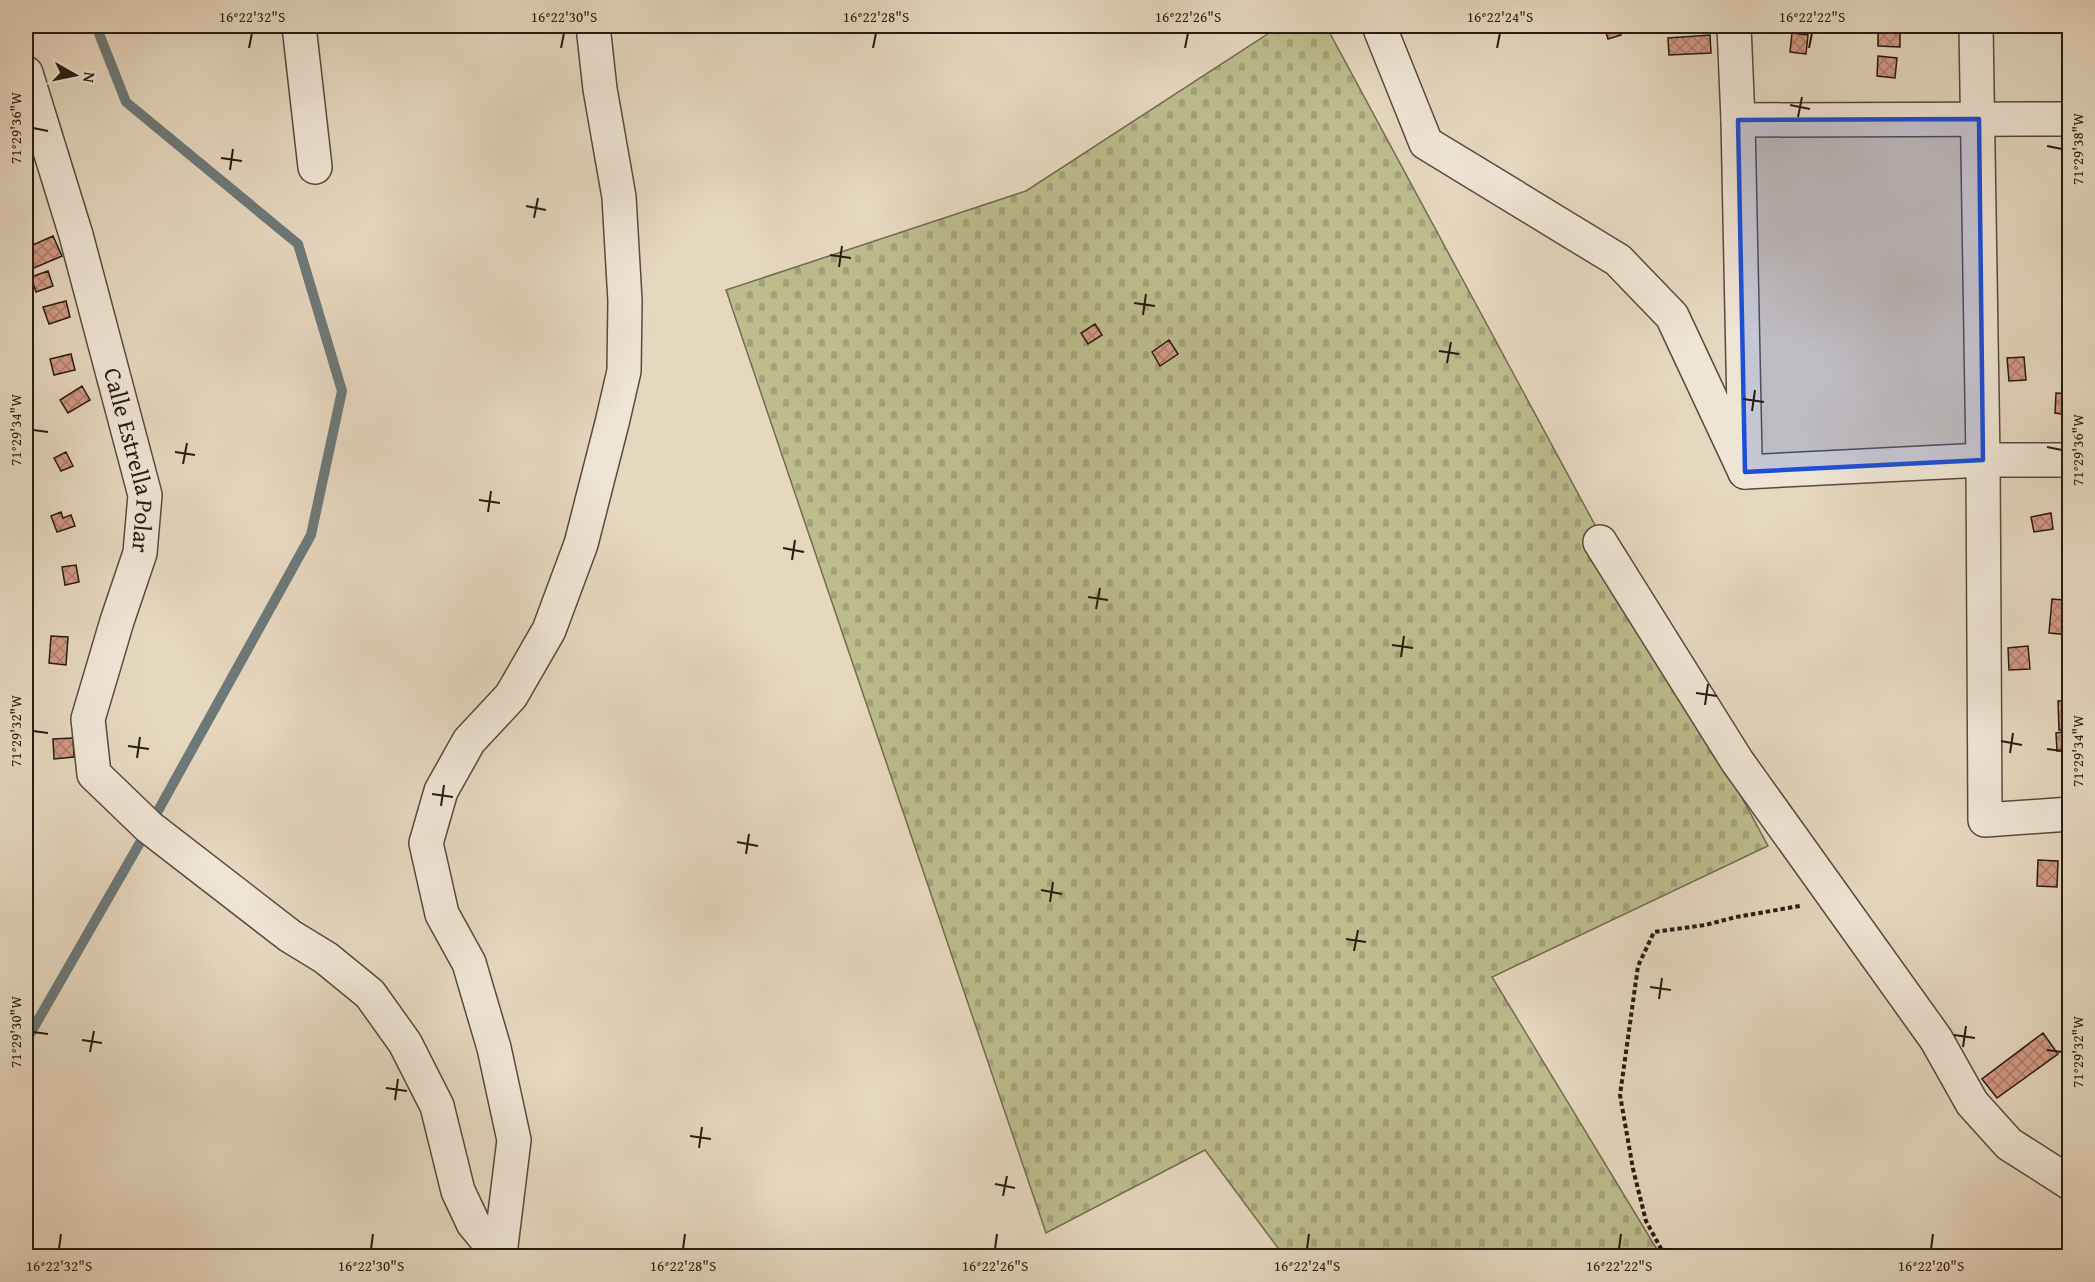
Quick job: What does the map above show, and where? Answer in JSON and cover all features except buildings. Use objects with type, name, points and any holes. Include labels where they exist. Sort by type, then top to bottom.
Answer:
[{"type":"street","points":[[299,26],[315,167]]},
{"type":"street","points":[[500,1255],[514,1140],[494,1048],[469,963],[442,914],[426,843],[441,791],[469,741],[511,696],[549,630],[581,544],[624,371],[625,301],[619,197],[600,89],[593,26]]},
{"type":"street","points":[[1379,26],[1426,143],[1618,260],[1672,316],[1745,472]]},
{"type":"street","points":[[1734,26],[1745,472]]},
{"type":"street","points":[[1976,26],[1983,460],[1984,820],[2070,814]]},
{"type":"street","name":"Calle Estrella Polar","points":[[26,73],[32,99],[76,234],[144,495],[140,553],[88,718],[94,774],[149,827],[290,936],[326,958],[370,994],[405,1043],[437,1106],[458,1191],[473,1223],[500,1255]]},
{"type":"street","points":[[1738,120],[2070,119]]},
{"type":"street","points":[[1745,472],[1983,460],[2070,460]]},
{"type":"street","points":[[1600,542],[1737,761],[1936,1039],[1972,1103],[2009,1144],[2070,1183]]},
{"type":"path","points":[[1665,1257],[1646,1221],[1633,1169],[1620,1095],[1638,966],[1654,932],[1705,925],[1788,906],[1840,903]]},
{"type":"highlighted area","points":[[1979,119],[1983,460],[1745,472],[1738,120]]},
{"type":"green space","points":[[1280,26],[1326,26],[1768,846],[1492,977],[1661,1256],[1284,1256],[1205,1150],[1046,1233],[726,290],[1026,191]]},
{"type":"waterway","points":[[26,1041],[149,827],[311,535],[342,391],[298,244],[126,102],[96,26]]}]
